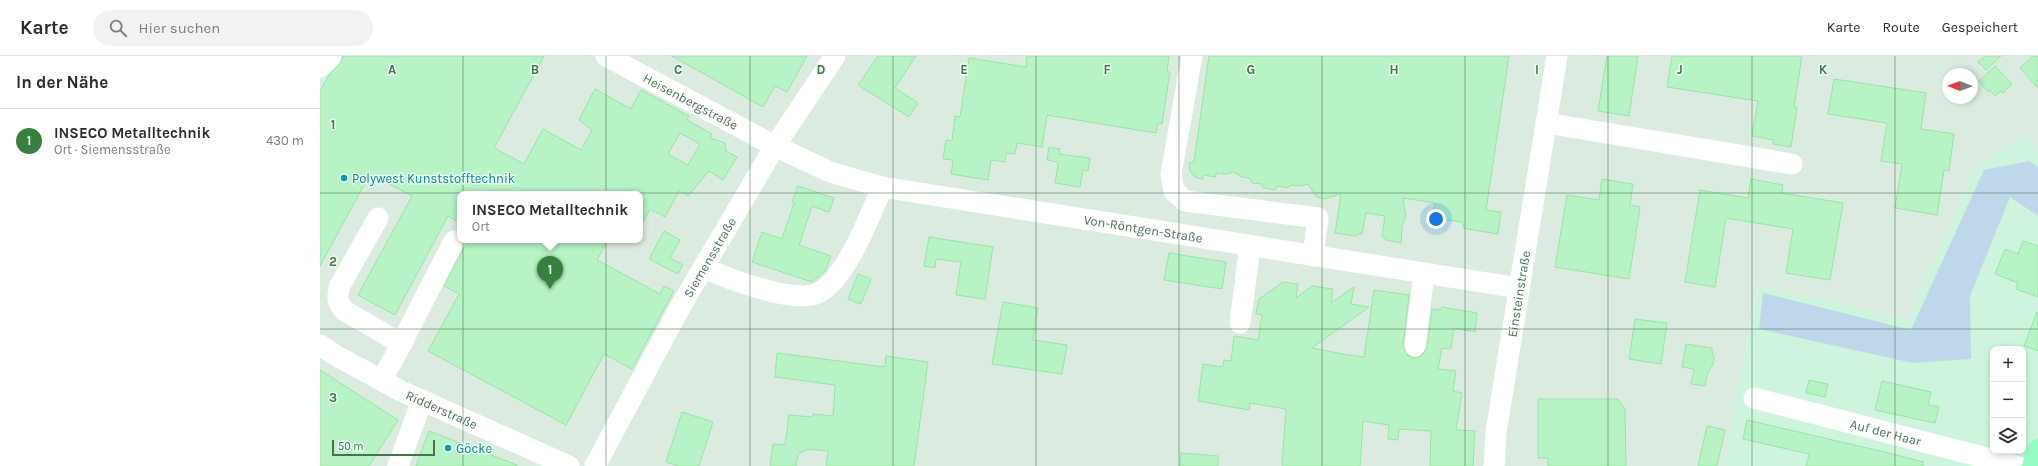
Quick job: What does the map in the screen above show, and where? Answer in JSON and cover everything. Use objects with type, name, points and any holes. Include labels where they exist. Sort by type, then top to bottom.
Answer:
[{"type":"main road","points":[[2032,466],[2038,450]]},
{"type":"street","points":[[320,67],[332,56]]},
{"type":"street","name":"Heisenbergstraße","points":[[606,56],[775,146]]},
{"type":"street","name":"Siemensstraße","points":[[596,466],[683,302],[775,146],[835,56]]},
{"type":"street","points":[[1192,56],[1171,174],[1174,190],[1185,201],[1318,218],[1313,256]]},
{"type":"street","name":"Einsteinstraße","points":[[1494,466],[1496,432],[1557,56]]},
{"type":"street","points":[[1546,123],[1792,164]]},
{"type":"street","name":"Von-Röntgen-Straße","points":[[775,146],[830,172],[882,187],[1519,288]]},
{"type":"street","points":[[704,267],[722,277],[774,292],[796,295],[818,294],[829,286],[850,258],[868,224],[882,187]]},
{"type":"street","points":[[378,218],[339,287],[337,298],[339,305],[345,311],[402,344]]},
{"type":"street","points":[[381,380],[402,344],[454,241]]},
{"type":"street","points":[[1240,323],[1250,246]]},
{"type":"street","points":[[1415,346],[1424,273]]},
{"type":"street","name":"Ridderstraße","points":[[320,345],[381,380],[422,400],[569,466]]},
{"type":"street","name":"Auf der Haar","points":[[1754,398],[2017,466]]},
{"type":"street","points":[[398,466],[422,400]]},
{"type":"shaded area","points":[[320,56],[2038,56],[2038,147],[2021,135],[1975,168],[1908,320],[1758,285],[1723,466],[320,466]]},
{"type":"shaded area","points":[[2021,135],[2038,147],[2038,466],[1723,466],[1758,285],[1908,320],[1975,168]]},
{"type":"shaded area","points":[[2029,161],[2038,167],[2038,216],[2010,197],[1970,296],[1971,359],[1913,363],[1759,329],[1763,293],[1911,330],[1984,170]]},
{"type":"building","points":[[343,56],[544,56],[494,148],[524,164],[543,129],[581,150],[592,130],[579,120],[595,89],[631,109],[641,90],[689,116],[687,120],[712,134],[710,138],[725,143],[726,151],[737,157],[723,180],[709,171],[688,196],[679,191],[665,217],[650,209],[643,222],[643,191],[457,191],[457,221],[448,216],[395,315],[358,295],[412,196],[370,174],[320,266],[320,91],[329,75],[340,64]],"holes":[[[680,133],[700,144],[688,165],[668,154]]]},
{"type":"building","points":[[672,56],[807,56],[787,92],[775,86],[763,107]]},
{"type":"building","points":[[878,56],[916,56],[895,88],[918,103],[909,117],[858,85]]},
{"type":"building","points":[[1027,56],[1169,56],[1167,72],[1170,72],[1162,124],[1158,123],[1156,133],[1047,115],[1042,147],[1017,143],[1015,154],[1006,153],[1005,162],[991,160],[988,180],[951,174],[953,160],[943,159],[946,140],[952,141],[955,116],[960,117],[969,58],[1026,67]]},
{"type":"building","points":[[1209,56],[1509,56],[1486,210],[1501,212],[1498,234],[1464,228],[1462,222],[1432,218],[1435,203],[1403,198],[1406,216],[1402,226],[1401,243],[1386,240],[1382,236],[1385,216],[1366,213],[1362,234],[1358,234],[1356,236],[1335,233],[1341,194],[1324,199],[1320,198],[1316,196],[1308,184],[1300,186],[1291,185],[1288,188],[1277,186],[1275,190],[1263,188],[1262,184],[1252,183],[1250,178],[1242,177],[1234,172],[1226,174],[1217,173],[1215,177],[1204,175],[1202,179],[1195,177],[1190,171],[1189,163],[1194,162]]},
{"type":"building","points":[[1607,56],[1638,56],[1629,116],[1598,111]]},
{"type":"building","points":[[1672,56],[1802,56],[1794,107],[1797,107],[1791,147],[1773,144],[1774,140],[1752,136],[1758,101],[1667,87]]},
{"type":"building","points":[[1985,56],[2001,56],[1986,70],[1978,62]]},
{"type":"building","points":[[2033,56],[2038,56],[2038,88],[2020,68]]},
{"type":"building","points":[[1995,66],[2012,84],[2003,93],[2001,91],[1995,96],[1990,90],[1988,92],[1979,81]]},
{"type":"building","points":[[1834,79],[1926,93],[1921,129],[1954,134],[1949,171],[1944,170],[1937,215],[1895,208],[1902,164],[1881,161],[1887,123],[1828,114]]},
{"type":"building","points":[[1049,147],[1060,149],[1059,154],[1090,158],[1088,171],[1083,170],[1080,187],[1055,183],[1058,165],[1057,162],[1047,160]]},
{"type":"building","points":[[1602,179],[1633,184],[1630,205],[1640,207],[1629,279],[1555,267],[1567,195],[1599,200]]},
{"type":"building","points":[[1751,179],[1783,185],[1782,193],[1843,203],[1830,280],[1786,273],[1793,229],[1726,218],[1715,287],[1685,282],[1700,190],[1748,198]]},
{"type":"building","points":[[798,186],[834,198],[829,212],[812,206],[799,245],[831,256],[825,271],[812,282],[752,262],[762,232],[782,239]]},
{"type":"building","points":[[664,231],[680,240],[670,258],[683,265],[678,274],[649,259]]},
{"type":"building","points":[[929,237],[993,247],[985,299],[956,295],[961,262],[936,259],[935,268],[924,266]]},
{"type":"building","points":[[2023,241],[2038,246],[2038,297],[2016,289],[2018,283],[1995,274],[2005,249],[2018,254]]},
{"type":"building","points":[[466,243],[606,243],[597,260],[660,294],[664,286],[674,291],[632,369],[604,354],[566,425],[428,351],[459,294],[444,286]]},
{"type":"building","points":[[1169,253],[1226,262],[1222,289],[1164,280]]},
{"type":"building","points":[[858,274],[871,279],[861,304],[848,299]]},
{"type":"building","points":[[1283,282],[1298,284],[1296,298],[1312,286],[1333,289],[1331,303],[1354,287],[1351,304],[1369,307],[1312,348],[1343,354],[1364,357],[1374,290],[1409,295],[1403,345],[1407,355],[1413,358],[1420,357],[1427,348],[1432,309],[1441,310],[1442,307],[1477,313],[1475,332],[1454,328],[1451,349],[1442,348],[1438,369],[1456,371],[1453,391],[1462,393],[1456,430],[1475,431],[1473,466],[1430,466],[1431,431],[1399,429],[1398,440],[1388,439],[1389,425],[1363,421],[1360,466],[1282,466],[1286,409],[1250,403],[1249,410],[1198,401],[1203,364],[1223,367],[1224,360],[1231,361],[1234,336],[1258,340],[1262,315],[1256,314],[1259,299]]},
{"type":"building","points":[[1003,302],[1038,308],[1033,340],[1067,345],[1062,374],[992,364]]},
{"type":"building","points":[[2037,312],[2038,312],[2038,351],[2024,346]]},
{"type":"building","points":[[1635,319],[1667,323],[1661,364],[1629,359]]},
{"type":"building","points":[[1686,344],[1712,348],[1714,356],[1713,365],[1708,372],[1705,386],[1691,384],[1694,369],[1682,367]]},
{"type":"building","points":[[777,353],[885,367],[886,356],[928,362],[914,466],[826,466],[828,451],[808,449],[798,454],[796,466],[770,466],[773,444],[785,445],[789,415],[812,417],[813,414],[833,416],[834,403],[835,385],[775,377]]},
{"type":"building","points":[[320,370],[398,420],[369,466],[320,466]]},
{"type":"building","points":[[1809,380],[1828,384],[1825,397],[1806,393]]},
{"type":"building","points":[[1882,381],[1931,392],[1928,405],[1939,407],[1935,423],[1875,410]]},
{"type":"building","points":[[1538,399],[1618,399],[1625,409],[1626,466],[1548,466],[1548,458],[1538,458]]},
{"type":"building","points":[[682,412],[713,422],[699,466],[679,466],[666,462]]},
{"type":"building","points":[[1747,420],[1893,454],[1923,462],[1923,466],[1806,466],[1809,454],[1743,439]]},
{"type":"building","points":[[1707,426],[1725,430],[1717,466],[1698,466]]},
{"type":"building","name":"Göcke","points":[[429,431],[517,465],[517,466],[416,466]]},
{"type":"building","points":[[1181,453],[1218,456],[1218,466],[1180,466]]},
{"type":"place","name":"Polywest Kunststofftechnik","points":[[344,178]]},
{"type":"place","name":"INSECO Metalltechnik","points":[[550,289]]},
{"type":"place","name":"Göcke","points":[[448,448]]}]
